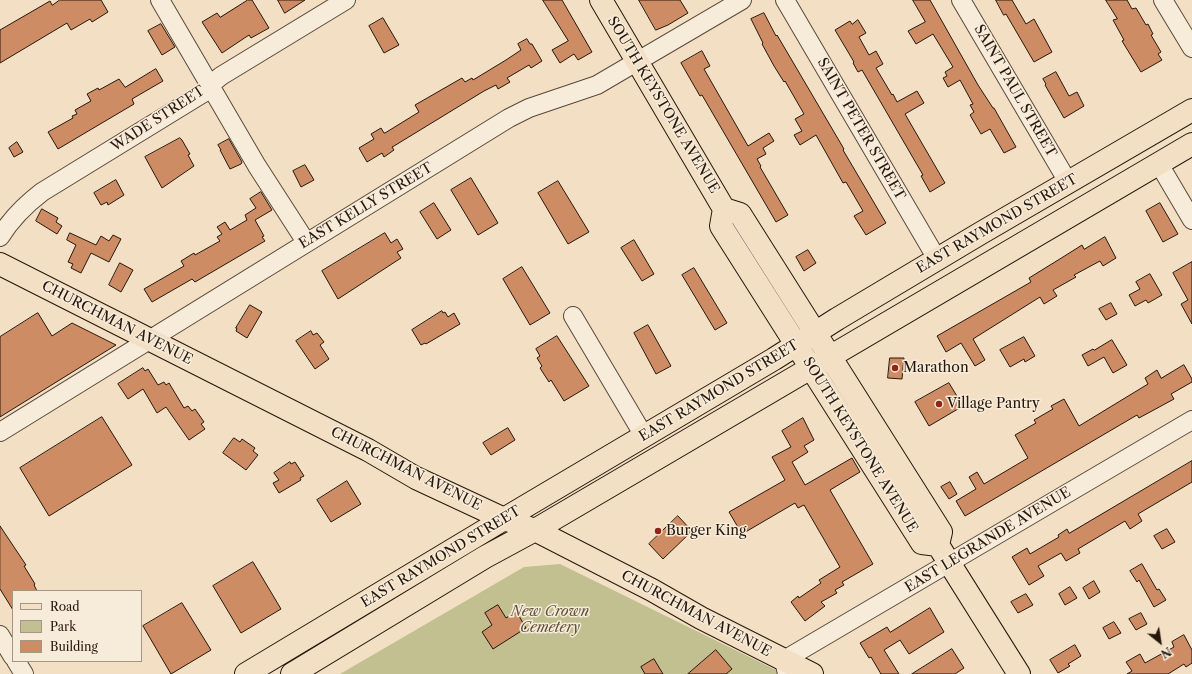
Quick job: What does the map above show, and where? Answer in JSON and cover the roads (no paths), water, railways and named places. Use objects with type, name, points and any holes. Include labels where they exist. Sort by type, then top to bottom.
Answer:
[{"type":"main road","name":"SOUTH KEYSTONE AVENUE","points":[[601,0],[724,209],[721,226],[922,543],[938,545],[941,532],[740,214],[724,209]]},
{"type":"main road","name":"EAST RAYMOND STREET","points":[[246,674],[937,259],[1192,110]]},
{"type":"main road","name":"EAST RAYMOND STREET","points":[[292,674],[485,557],[535,530],[1192,144]]},
{"type":"main road","name":"CHURCHMAN AVENUE","points":[[0,264],[368,450],[416,478],[504,519],[535,530],[652,590],[786,667],[812,674]]},
{"type":"main road","points":[[938,545],[1019,674]]},
{"type":"street","points":[[160,0],[257,166],[306,242]]},
{"type":"street","name":"WADE STREET","points":[[0,237],[9,223],[21,210],[42,192],[205,92],[221,76],[346,0]]},
{"type":"street","name":"EAST KELLY STREET","points":[[0,432],[151,340],[306,242],[519,113],[549,101],[588,89],[605,81],[742,0]]},
{"type":"street","name":"SAINT PETER STREET","points":[[785,0],[937,259]]},
{"type":"street","name":"SAINT PAUL STREET","points":[[961,0],[1068,182]]},
{"type":"street","points":[[1163,0],[1192,48]]},
{"type":"street","points":[[1159,164],[1192,220]]},
{"type":"street","points":[[573,316],[644,436]]},
{"type":"street","name":"EAST LEGRANDE AVENUE","points":[[786,667],[950,563],[1192,420]]},
{"type":"street","points":[[0,635],[12,655]]},
{"type":"street","points":[[17,662],[24,674]]},
{"type":"place","name":"Marathon","points":[[895,368]]},
{"type":"place","name":"Village Pantry","points":[[939,404]]},
{"type":"place","name":"Burger King","points":[[658,531]]},
{"type":"park label","name":"New Crown Cemetery","points":[[550,620]]}]
